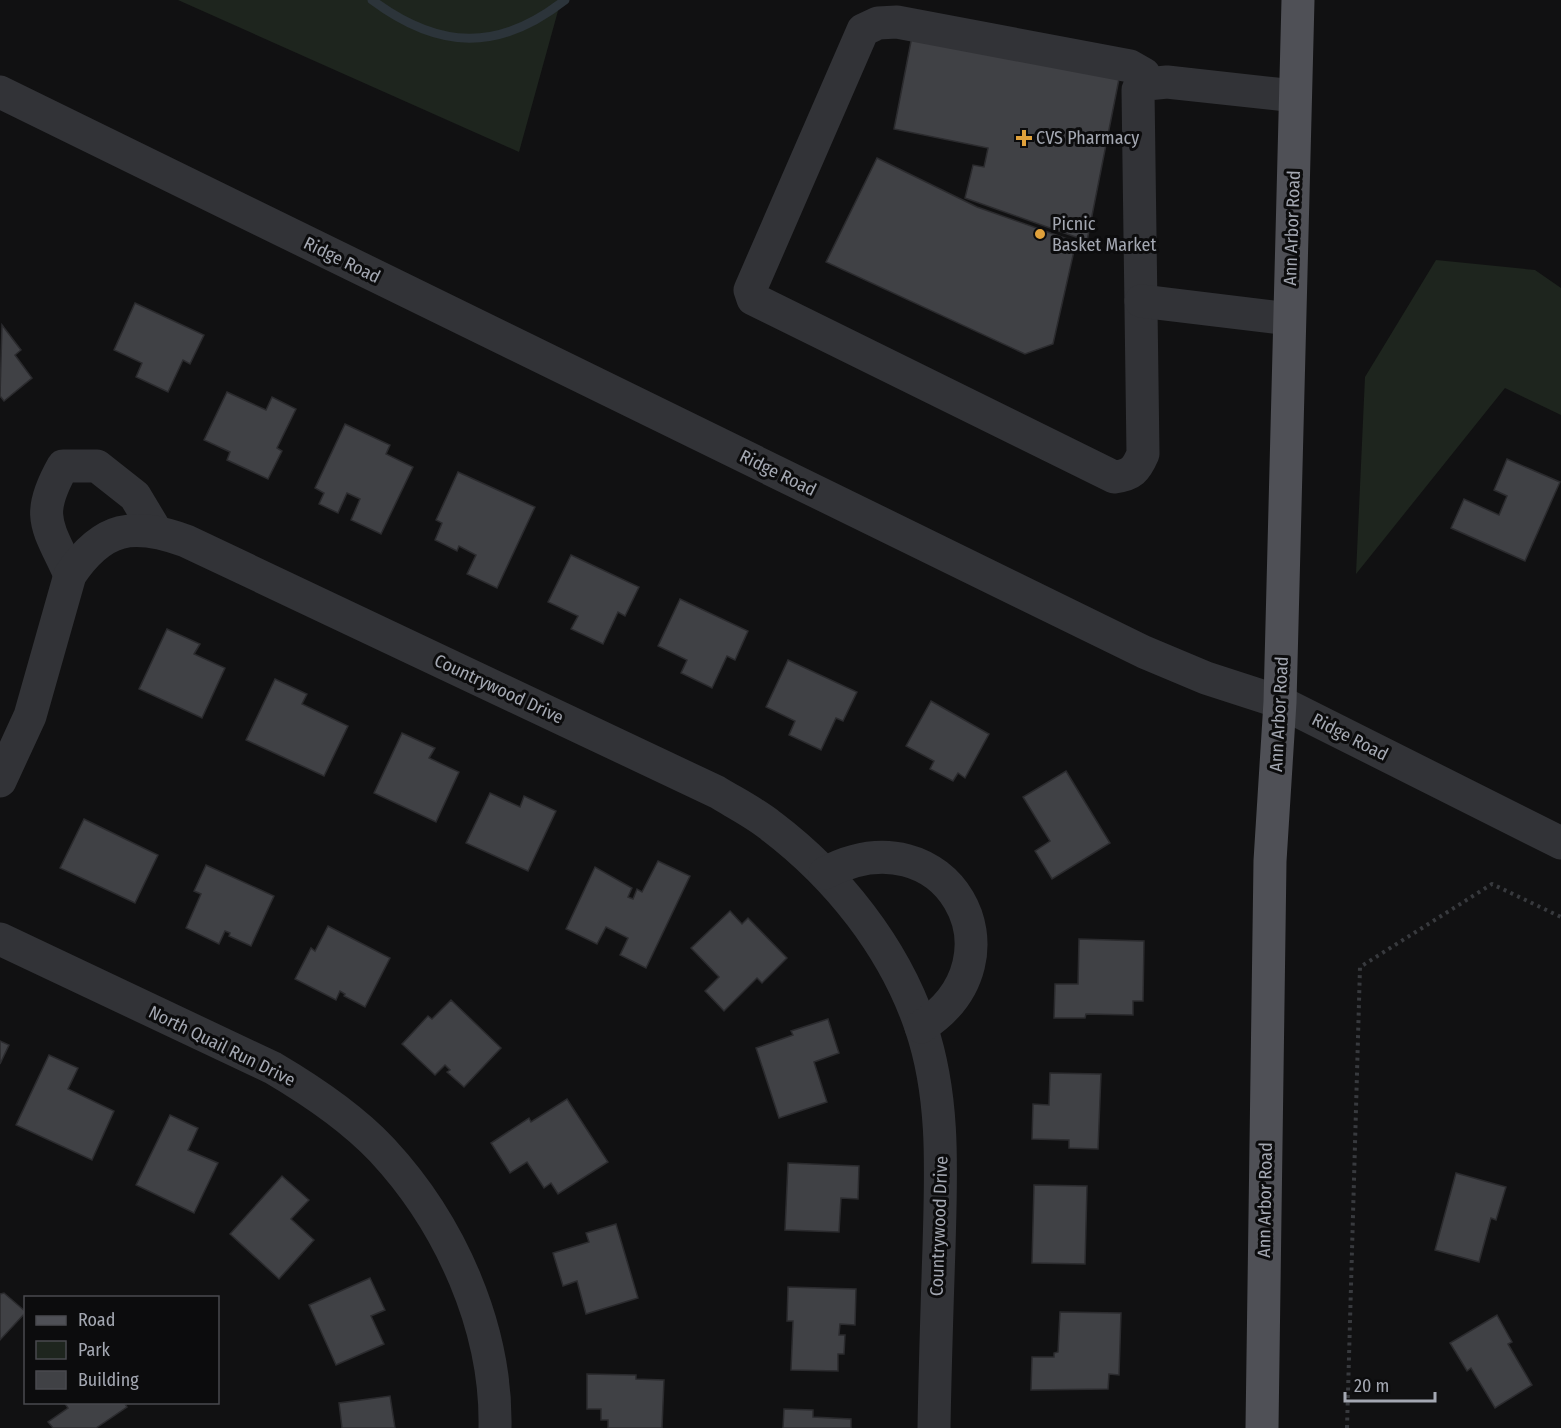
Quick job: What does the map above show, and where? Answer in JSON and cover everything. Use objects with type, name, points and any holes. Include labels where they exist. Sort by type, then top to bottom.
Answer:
[{"type":"main road","name":"Ann Arbor Road","points":[[1262,1428],[1270,873],[1281,702],[1298,0]]},
{"type":"street","points":[[1147,84],[1144,74],[1130,66],[897,22],[878,23],[862,30],[750,290],[753,298],[1114,477],[1128,476],[1137,468],[1143,454],[1138,90],[1147,84],[1167,82],[1295,96]]},
{"type":"street","name":"Ridge Road","points":[[0,92],[1144,652],[1206,678],[1281,702],[1561,843]]},
{"type":"street","points":[[1141,301],[1289,319]]},
{"type":"street","points":[[70,575],[48,526],[45,506],[63,466],[97,466],[135,496],[156,531]]},
{"type":"street","name":"Countrywood Drive","points":[[0,781],[30,716],[70,575],[83,555],[97,543],[125,531],[156,531],[186,541],[717,792],[770,825],[825,873],[851,903],[886,954],[921,1027],[936,1095],[941,1148],[934,1428]]},
{"type":"street","points":[[825,873],[846,862],[885,856],[907,859],[935,873],[959,898],[971,939],[970,961],[963,982],[952,999],[940,1015],[921,1027]]},
{"type":"street","name":"North Quail Run Drive","points":[[0,939],[273,1068],[305,1087],[345,1116],[381,1150],[414,1188],[447,1241],[468,1286],[483,1333],[490,1370],[495,1428]]},
{"type":"path","points":[[1347,1428],[1360,967],[1492,884],[1561,917]]},
{"type":"green space","points":[[178,0],[561,0],[519,152]]},
{"type":"green space","points":[[1436,260],[1535,270],[1561,288],[1561,415],[1505,388],[1356,574],[1365,377]]},
{"type":"building","name":"CVS Pharmacy","points":[[913,31],[1120,74],[1087,241],[965,198],[973,165],[984,167],[988,148],[894,129]]},
{"type":"building","points":[[877,158],[977,207],[1076,242],[1053,344],[1025,354],[826,262]]},
{"type":"building","points":[[135,303],[204,335],[190,364],[183,360],[168,392],[136,377],[142,363],[114,350]]},
{"type":"building","points":[[2,325],[21,350],[15,355],[32,378],[4,401],[0,396]]},
{"type":"building","points":[[227,392],[266,410],[272,397],[296,409],[277,448],[282,451],[268,479],[227,460],[230,452],[204,440]]},
{"type":"building","points":[[345,424],[390,445],[386,454],[413,467],[381,534],[351,520],[360,499],[347,493],[338,513],[319,504],[324,493],[315,488]]},
{"type":"building","points":[[1507,459],[1560,482],[1525,561],[1451,528],[1464,499],[1499,515],[1507,496],[1494,490]]},
{"type":"building","points":[[458,472],[535,507],[497,588],[467,574],[476,555],[459,546],[457,551],[435,540],[442,523],[436,520]]},
{"type":"building","points":[[571,555],[639,587],[625,616],[618,612],[603,644],[571,629],[578,616],[548,602]]},
{"type":"building","points":[[680,599],[748,631],[735,660],[727,656],[712,688],[681,673],[687,660],[658,646]]},
{"type":"building","points":[[167,629],[200,644],[194,654],[225,668],[202,718],[139,689]]},
{"type":"building","points":[[788,660],[857,692],[843,721],[836,718],[821,750],[789,735],[795,721],[766,707]]},
{"type":"building","points":[[275,679],[307,694],[302,704],[348,726],[324,776],[246,740]]},
{"type":"building","points":[[931,701],[989,734],[965,778],[958,773],[953,781],[930,769],[934,761],[906,746]]},
{"type":"building","points":[[402,733],[435,748],[429,758],[459,772],[436,822],[374,793]]},
{"type":"building","points":[[1066,771],[1110,843],[1052,879],[1035,851],[1050,841],[1023,797]]},
{"type":"building","points":[[490,793],[520,807],[524,796],[556,811],[528,871],[466,843]]},
{"type":"building","points":[[84,819],[158,855],[135,903],[60,868]]},
{"type":"building","points":[[658,861],[690,876],[646,968],[620,955],[628,938],[606,927],[597,944],[566,929],[595,867],[632,888],[628,897],[633,899],[637,889],[642,892]]},
{"type":"building","points":[[206,865],[274,896],[251,946],[229,936],[230,933],[225,931],[219,944],[186,928],[201,894],[194,891]]},
{"type":"building","points":[[730,911],[742,924],[748,918],[787,958],[762,983],[757,978],[724,1011],[705,991],[719,977],[691,948]]},
{"type":"building","points":[[328,926],[390,958],[365,1007],[344,996],[345,994],[340,991],[336,1000],[295,979],[311,948],[315,951]]},
{"type":"building","points":[[1079,939],[1144,941],[1143,1001],[1133,1001],[1133,1015],[1086,1014],[1085,1018],[1054,1018],[1055,984],[1078,984]]},
{"type":"building","points":[[451,1000],[501,1048],[464,1087],[447,1072],[450,1070],[445,1065],[435,1075],[402,1044],[428,1016],[432,1019]]},
{"type":"building","points":[[828,1019],[839,1053],[814,1062],[827,1102],[779,1118],[756,1048],[793,1035],[791,1031]]},
{"type":"building","points":[[0,1041],[9,1045],[0,1064]]},
{"type":"building","points":[[49,1055],[78,1068],[68,1089],[114,1111],[92,1160],[16,1125]]},
{"type":"building","points":[[1050,1073],[1101,1074],[1098,1149],[1069,1148],[1069,1140],[1032,1139],[1033,1104],[1049,1105]]},
{"type":"building","points":[[567,1099],[608,1162],[558,1194],[551,1183],[544,1188],[527,1162],[510,1173],[491,1143],[529,1118],[531,1122]]},
{"type":"building","points":[[170,1115],[198,1128],[188,1150],[218,1163],[194,1213],[136,1185]]},
{"type":"building","points":[[788,1163],[859,1166],[858,1199],[841,1198],[839,1232],[785,1230]]},
{"type":"building","points":[[1456,1173],[1506,1187],[1496,1220],[1491,1218],[1479,1262],[1435,1250]]},
{"type":"building","points":[[282,1176],[309,1200],[291,1219],[314,1240],[279,1279],[230,1234]]},
{"type":"building","points":[[1034,1185],[1087,1186],[1085,1264],[1032,1263]]},
{"type":"building","points":[[616,1224],[638,1298],[586,1314],[577,1281],[563,1286],[553,1253],[589,1242],[586,1233]]},
{"type":"building","points":[[370,1278],[385,1310],[371,1316],[384,1344],[336,1365],[309,1305]]},
{"type":"building","points":[[788,1287],[856,1289],[855,1325],[840,1324],[839,1335],[845,1335],[844,1354],[838,1354],[838,1371],[791,1370],[793,1321],[787,1321]]},
{"type":"building","points":[[4,1293],[24,1310],[24,1314],[0,1340],[0,1294]]},
{"type":"building","points":[[1060,1312],[1121,1313],[1119,1375],[1109,1374],[1108,1389],[1031,1390],[1032,1357],[1054,1357],[1054,1353],[1058,1352]]},
{"type":"building","points":[[1497,1315],[1512,1342],[1508,1344],[1532,1385],[1495,1408],[1471,1368],[1467,1371],[1450,1343]]},
{"type":"building","points":[[587,1374],[636,1375],[636,1379],[664,1380],[662,1428],[608,1428],[608,1420],[601,1420],[601,1409],[587,1409]]},
{"type":"building","points":[[390,1396],[395,1428],[342,1428],[339,1403]]},
{"type":"building","points":[[65,1404],[125,1404],[127,1407],[96,1428],[53,1428],[48,1422],[68,1408]]},
{"type":"building","points":[[784,1409],[813,1410],[813,1417],[851,1419],[851,1428],[783,1428]]},
{"type":"waterway","points":[[372,0],[421,28],[445,36],[469,38],[493,36],[516,29],[541,17],[565,0]]},
{"type":"place","name":"CVS Pharmacy","points":[[1024,138]]},
{"type":"place","name":"Picnic Basket Market","points":[[1040,234]]}]
